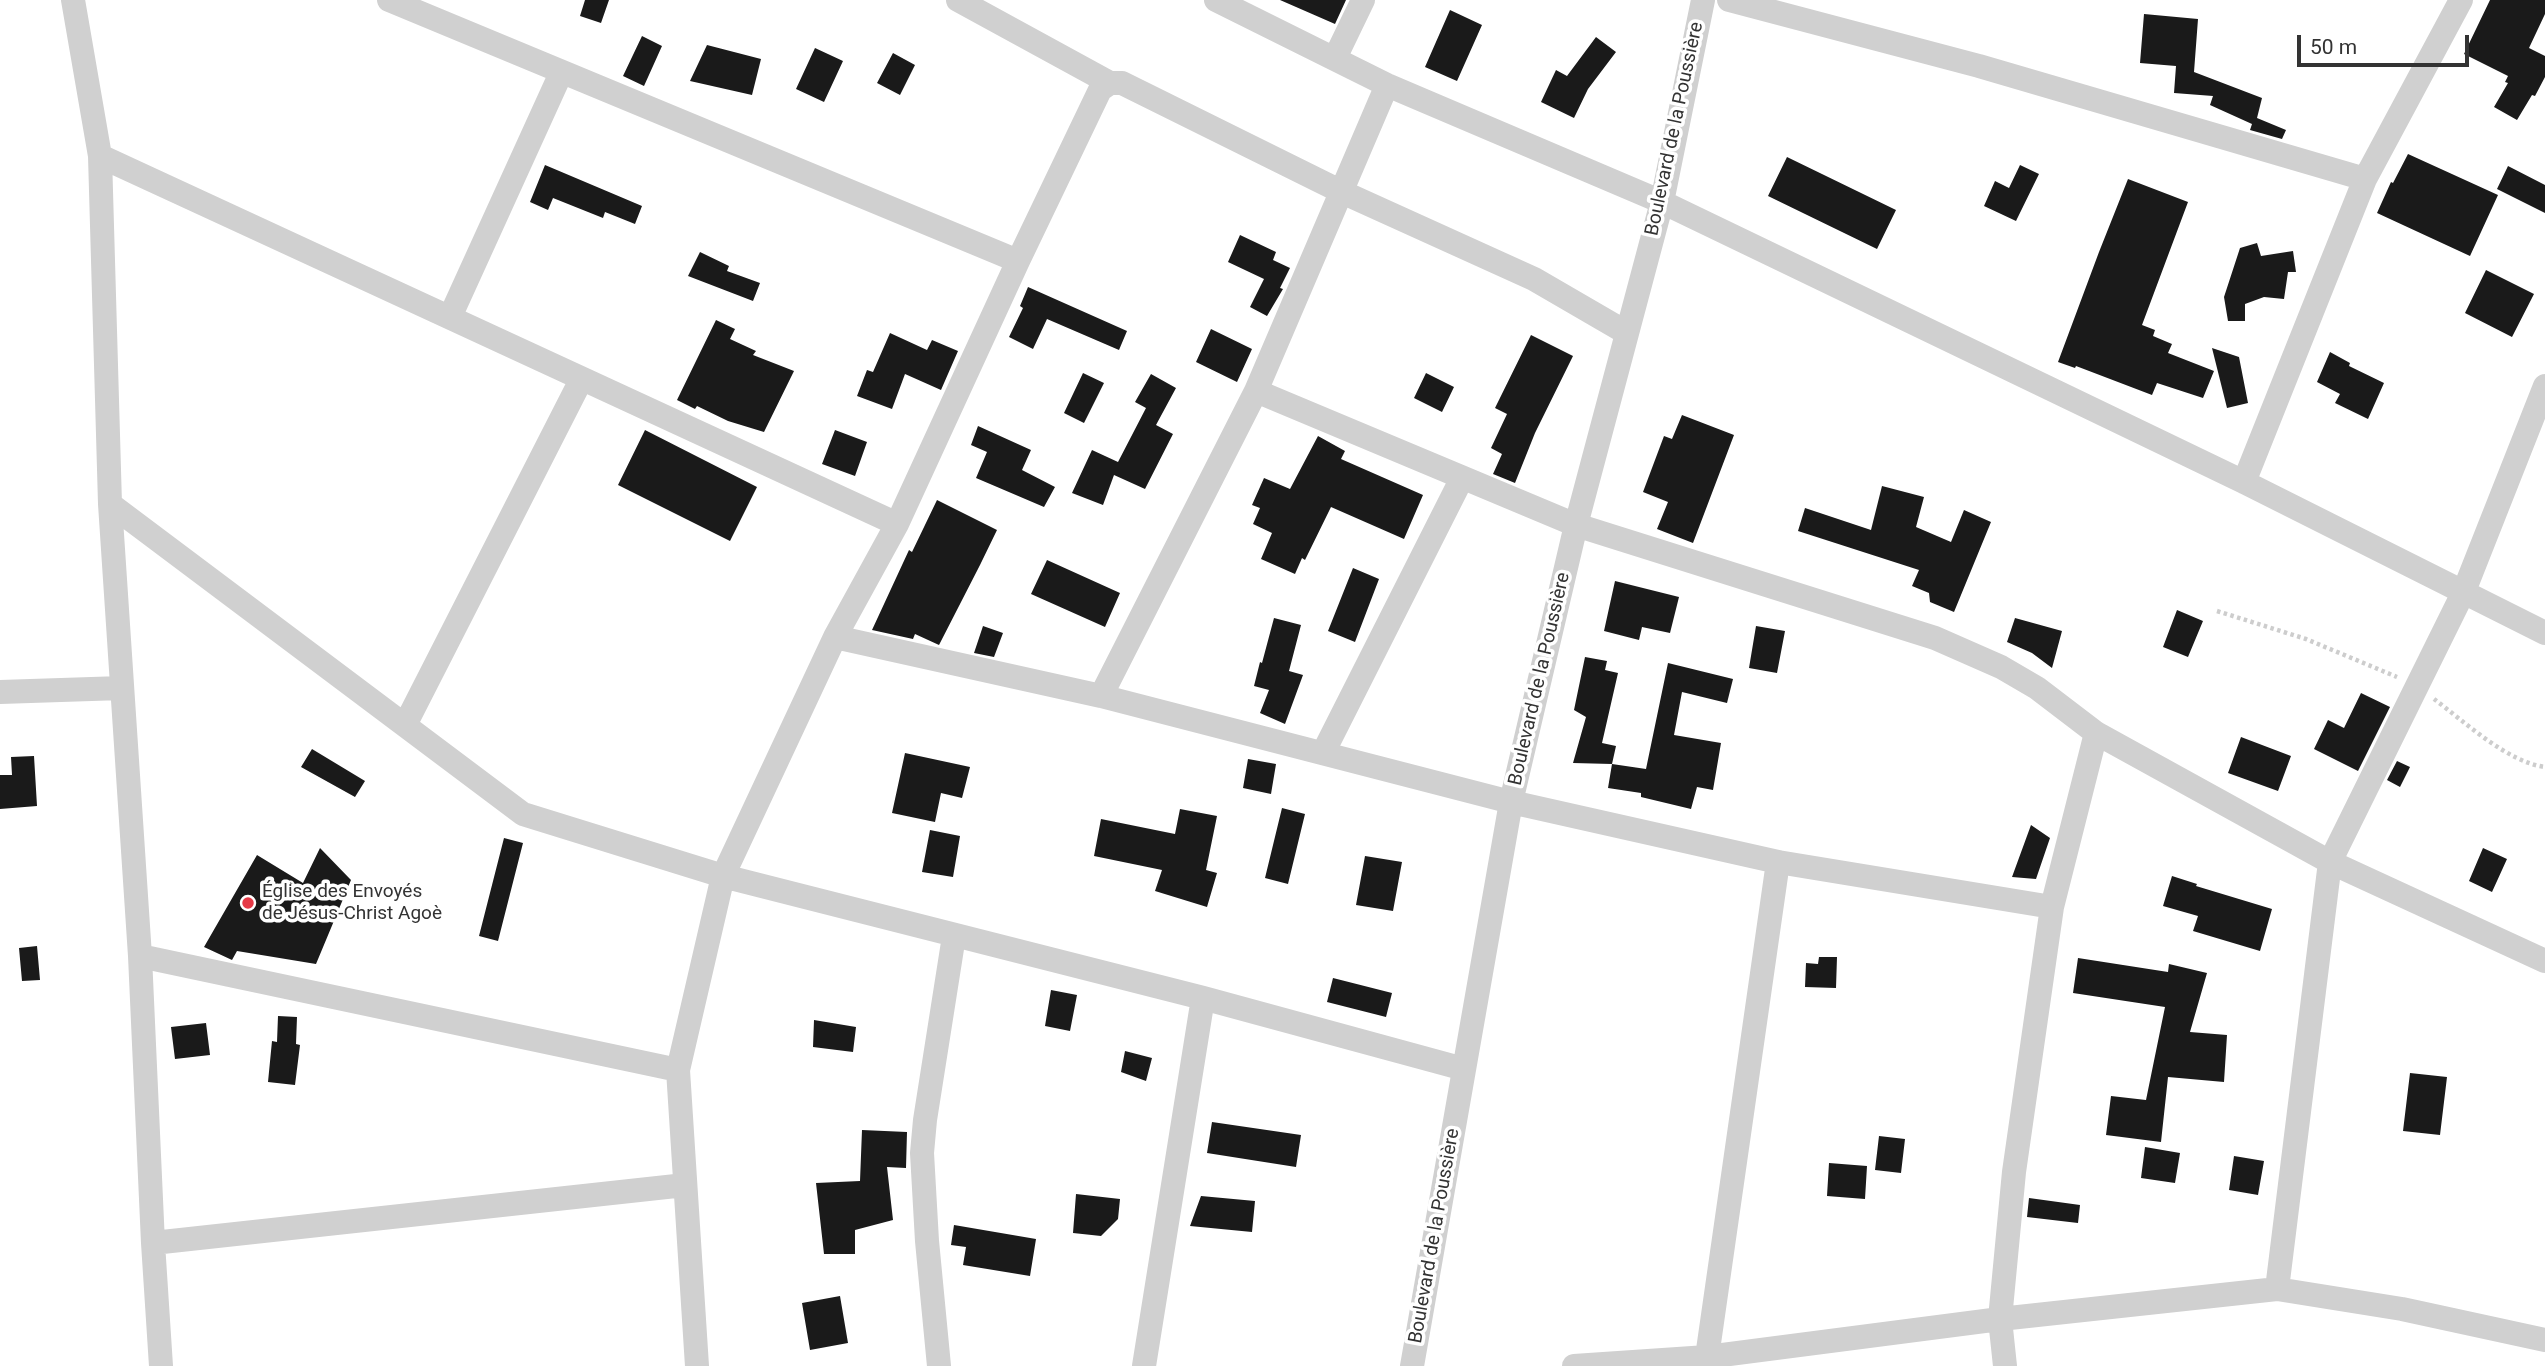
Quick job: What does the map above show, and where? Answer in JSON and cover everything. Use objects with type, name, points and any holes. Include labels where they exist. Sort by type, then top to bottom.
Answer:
[{"type":"street","points":[[74,0],[100,156],[110,504],[140,956],[161,1366]]},
{"type":"street","points":[[389,0],[1018,261]]},
{"type":"street","points":[[958,0],[1110,83],[1122,83],[1342,192],[1534,279],[1627,333]]},
{"type":"street","points":[[1216,0],[1387,85],[1662,202],[2244,482],[2545,633]]},
{"type":"street","points":[[1335,58],[1363,0]]},
{"type":"street","name":"Boulevard de la Poussière","points":[[1412,1366],[1511,803],[1576,525],[1662,202],[1703,0]]},
{"type":"street","points":[[1729,0],[1979,66],[2365,179]]},
{"type":"street","points":[[2244,482],[2365,179],[2461,0]]},
{"type":"street","points":[[450,317],[561,73]]},
{"type":"street","points":[[698,1366],[678,1070],[723,877],[835,637],[897,524],[1100,90],[1110,83]]},
{"type":"street","points":[[1101,696],[1256,391],[1387,85]]},
{"type":"street","points":[[100,156],[897,524]]},
{"type":"street","points":[[405,725],[581,380]]},
{"type":"street","points":[[2277,1289],[2330,862],[2465,591],[2545,386]]},
{"type":"street","points":[[1256,391],[1576,525],[1935,638],[2001,667],[2037,688],[2096,733],[2330,862],[2545,961]]},
{"type":"street","points":[[1323,753],[1461,478]]},
{"type":"street","points":[[110,504],[523,814],[723,877],[1203,998],[1464,1069]]},
{"type":"street","points":[[835,637],[1101,696],[1511,803],[1778,862],[2053,907]]},
{"type":"street","points":[[0,692],[122,688]]},
{"type":"street","points":[[2005,1366],[2000,1319],[2014,1172],[2053,907],[2096,733]]},
{"type":"street","points":[[1707,1357],[1778,862]]},
{"type":"street","points":[[939,1366],[922,1153],[954,936]]},
{"type":"street","points":[[140,956],[678,1070]]},
{"type":"street","points":[[1144,1366],[1203,998]]},
{"type":"street","points":[[153,1243],[685,1185]]},
{"type":"street","points":[[1574,1366],[1707,1357],[2000,1319],[2277,1289],[2402,1309],[2545,1340]]},
{"type":"path","points":[[2217,611],[2306,639],[2381,668],[2418,687],[2509,753],[2530,765],[2545,767]]},
{"type":"building","points":[[585,0],[609,0],[601,23],[580,16]]},
{"type":"building","points":[[1280,0],[1346,0],[1335,24]]},
{"type":"building","points":[[2490,0],[2545,0],[2545,14],[2529,48],[2545,56],[2545,77],[2517,120],[2494,107],[2508,83],[2505,82],[2508,76],[2464,54]]},
{"type":"building","points":[[1450,10],[1482,25],[1457,81],[1425,67]]},
{"type":"building","points":[[2144,14],[2198,19],[2194,72],[2262,98],[2257,118],[2286,130],[2282,139],[2250,130],[2252,124],[2210,105],[2213,96],[2174,93],[2176,66],[2140,63]]},
{"type":"building","points":[[642,36],[662,46],[644,86],[623,76]]},
{"type":"building","points":[[1596,37],[1616,52],[1588,89],[1574,118],[1541,102],[1556,70],[1567,76]]},
{"type":"building","points":[[707,45],[761,59],[752,95],[690,81]]},
{"type":"building","points":[[815,48],[843,61],[824,102],[796,89]]},
{"type":"building","points":[[893,53],[915,65],[900,95],[877,83]]},
{"type":"building","points":[[2408,154],[2498,195],[2470,256],[2377,213]]},
{"type":"building","points":[[1787,157],[1896,210],[1877,249],[1768,196]]},
{"type":"building","points":[[545,165],[642,206],[635,224],[605,212],[603,218],[553,198],[548,210],[530,202]]},
{"type":"building","points":[[2020,165],[2039,174],[2016,221],[1984,206],[1995,181],[2009,188]]},
{"type":"building","points":[[2508,166],[2545,185],[2545,213],[2497,189]]},
{"type":"building","points":[[2128,179],[2188,202],[2142,325],[2155,330],[2153,336],[2172,344],[2168,353],[2214,371],[2203,398],[2157,383],[2152,395],[2076,366],[2075,368],[2058,362]]},
{"type":"building","points":[[1240,235],[1276,252],[1273,260],[1290,268],[1280,288],[1283,289],[1267,316],[1250,307],[1264,279],[1228,262]]},
{"type":"building","points":[[2257,243],[2261,256],[2293,251],[2296,272],[2288,272],[2284,299],[2264,297],[2245,304],[2245,321],[2228,321],[2224,297],[2240,248]]},
{"type":"building","points":[[700,252],[729,266],[727,271],[760,283],[753,301],[688,276]]},
{"type":"building","points":[[2486,270],[2534,294],[2512,337],[2465,313]]},
{"type":"building","points":[[1028,287],[1127,331],[1119,350],[1047,319],[1033,349],[1009,337],[1023,308],[1020,306]]},
{"type":"building","points":[[716,320],[735,329],[730,339],[756,351],[753,355],[794,371],[764,432],[728,421],[697,406],[695,409],[677,400]]},
{"type":"building","points":[[1211,329],[1252,349],[1237,382],[1196,362]]},
{"type":"building","points":[[890,333],[927,350],[932,340],[958,351],[941,390],[905,374],[892,409],[857,396],[867,370],[873,372]]},
{"type":"building","points":[[1531,335],[1573,356],[1535,433],[1515,483],[1493,474],[1502,454],[1491,448],[1507,414],[1495,408]]},
{"type":"building","points":[[2212,348],[2239,357],[2248,403],[2227,408]]},
{"type":"building","points":[[2330,352],[2350,363],[2349,366],[2384,383],[2368,419],[2335,403],[2340,394],[2317,382]]},
{"type":"building","points":[[1083,373],[1104,383],[1084,423],[1064,413]]},
{"type":"building","points":[[1426,373],[1454,387],[1442,412],[1414,398]]},
{"type":"building","points":[[1151,374],[1176,388],[1156,425],[1173,434],[1145,489],[1114,475],[1103,505],[1072,493],[1092,450],[1118,462],[1146,408],[1135,402]]},
{"type":"building","points":[[1682,415],[1734,435],[1693,543],[1657,529],[1668,502],[1643,492],[1664,436],[1672,439]]},
{"type":"building","points":[[978,426],[1031,450],[1022,470],[1055,487],[1044,507],[976,478],[987,452],[971,445]]},
{"type":"building","points":[[645,430],[757,487],[730,541],[618,485]]},
{"type":"building","points":[[835,430],[867,442],[855,476],[822,464]]},
{"type":"building","points":[[1318,436],[1345,451],[1341,459],[1423,495],[1404,539],[1331,507],[1305,560],[1302,558],[1295,574],[1261,559],[1272,533],[1253,524],[1260,508],[1252,505],[1264,478],[1290,489]]},
{"type":"building","points":[[1882,486],[1924,497],[1916,527],[1951,542],[1964,510],[1991,522],[1954,612],[1930,602],[1929,593],[1912,586],[1919,570],[1798,531],[1805,508],[1871,530]]},
{"type":"building","points":[[937,500],[997,530],[980,565],[939,645],[915,634],[913,639],[872,630],[909,550],[912,552]]},
{"type":"building","points":[[1047,560],[1120,593],[1105,627],[1031,594]]},
{"type":"building","points":[[1353,568],[1379,579],[1355,642],[1328,631]]},
{"type":"building","points":[[1615,581],[1679,597],[1670,633],[1642,627],[1639,640],[1604,631]]},
{"type":"building","points":[[2177,610],[2203,621],[2188,657],[2163,647]]},
{"type":"building","points":[[1274,618],[1301,625],[1289,671],[1303,675],[1285,724],[1260,713],[1269,690],[1254,686]]},
{"type":"building","points":[[2015,618],[2062,631],[2052,668],[2032,653],[2007,642]]},
{"type":"building","points":[[983,626],[1003,633],[994,657],[974,653]]},
{"type":"building","points":[[1756,626],[1785,631],[1777,673],[1749,668]]},
{"type":"building","points":[[1585,657],[1607,661],[1605,670],[1618,673],[1602,743],[1616,746],[1612,764],[1573,763],[1586,717],[1574,710]]},
{"type":"building","points":[[1668,663],[1733,679],[1727,703],[1682,692],[1674,735],[1721,743],[1713,790],[1697,787],[1691,809],[1641,797],[1641,793],[1608,788],[1612,764],[1646,769]]},
{"type":"building","points":[[2361,693],[2390,707],[2358,771],[2314,749],[2328,720],[2344,728]]},
{"type":"building","points":[[2241,737],[2291,756],[2278,791],[2228,773]]},
{"type":"building","points":[[312,749],[365,781],[355,797],[301,767]]},
{"type":"building","points":[[905,753],[970,767],[962,798],[941,793],[935,822],[892,813]]},
{"type":"building","points":[[34,756],[37,806],[0,809],[0,775],[12,775],[11,757]]},
{"type":"building","points":[[1248,759],[1276,764],[1271,794],[1243,788]]},
{"type":"building","points":[[2397,761],[2410,767],[2400,787],[2387,780]]},
{"type":"building","points":[[1282,808],[1305,814],[1288,884],[1265,878]]},
{"type":"building","points":[[1180,809],[1217,816],[1206,870],[1217,873],[1207,907],[1155,891],[1162,870],[1094,856],[1101,819],[1175,834]]},
{"type":"building","points":[[2031,825],[2050,838],[2036,879],[2012,877]]},
{"type":"building","points":[[930,830],[960,836],[953,877],[922,872]]},
{"type":"building","points":[[504,838],[523,843],[498,941],[479,936]]},
{"type":"building","points":[[320,848],[351,880],[316,964],[237,951],[232,960],[204,947],[257,855],[303,883]]},
{"type":"building","points":[[2483,848],[2507,859],[2492,892],[2469,881]]},
{"type":"building","points":[[1365,856],[1402,862],[1393,911],[1356,905]]},
{"type":"building","points":[[2172,876],[2272,909],[2260,951],[2193,931],[2198,916],[2163,906]]},
{"type":"building","points":[[37,946],[40,980],[22,981],[19,948]]},
{"type":"building","points":[[1819,957],[1837,957],[1836,988],[1805,987],[1806,963],[1818,964]]},
{"type":"building","points":[[2078,958],[2168,972],[2169,964],[2207,973],[2190,1032],[2227,1035],[2224,1082],[2168,1077],[2161,1142],[2106,1135],[2111,1096],[2146,1100],[2165,1007],[2073,993]]},
{"type":"building","points":[[1333,978],[1392,993],[1386,1017],[1327,1002]]},
{"type":"building","points":[[1051,990],[1077,995],[1070,1031],[1045,1026]]},
{"type":"building","points":[[278,1016],[297,1017],[296,1044],[300,1045],[295,1085],[268,1082],[272,1041],[277,1042]]},
{"type":"building","points":[[814,1020],[856,1027],[853,1052],[813,1047]]},
{"type":"building","points":[[206,1023],[210,1055],[175,1059],[171,1027]]},
{"type":"building","points":[[1125,1051],[1152,1058],[1146,1081],[1121,1072]]},
{"type":"building","points":[[2410,1073],[2447,1077],[2440,1135],[2403,1131]]},
{"type":"building","points":[[1212,1122],[1301,1135],[1296,1167],[1207,1153]]},
{"type":"building","points":[[862,1130],[907,1132],[906,1168],[887,1167],[893,1220],[855,1230],[855,1254],[824,1254],[816,1183],[860,1181]]},
{"type":"building","points":[[1879,1136],[1905,1139],[1901,1173],[1875,1170]]},
{"type":"building","points":[[2145,1147],[2180,1153],[2175,1183],[2141,1178]]},
{"type":"building","points":[[2234,1156],[2264,1161],[2258,1195],[2229,1190]]},
{"type":"building","points":[[1829,1163],[1867,1166],[1865,1199],[1827,1196]]},
{"type":"building","points":[[1076,1194],[1120,1199],[1118,1219],[1101,1236],[1073,1233]]},
{"type":"building","points":[[1201,1196],[1255,1201],[1252,1232],[1190,1226]]},
{"type":"building","points":[[2029,1198],[2080,1205],[2078,1223],[2027,1217]]},
{"type":"building","points":[[954,1225],[1036,1239],[1030,1276],[963,1265],[966,1247],[951,1245]]},
{"type":"building","points":[[840,1296],[848,1343],[810,1350],[802,1303]]},
{"type":"place","name":"Église des Envoyés de Jésus-Christ Agoè","points":[[248,903]]}]
